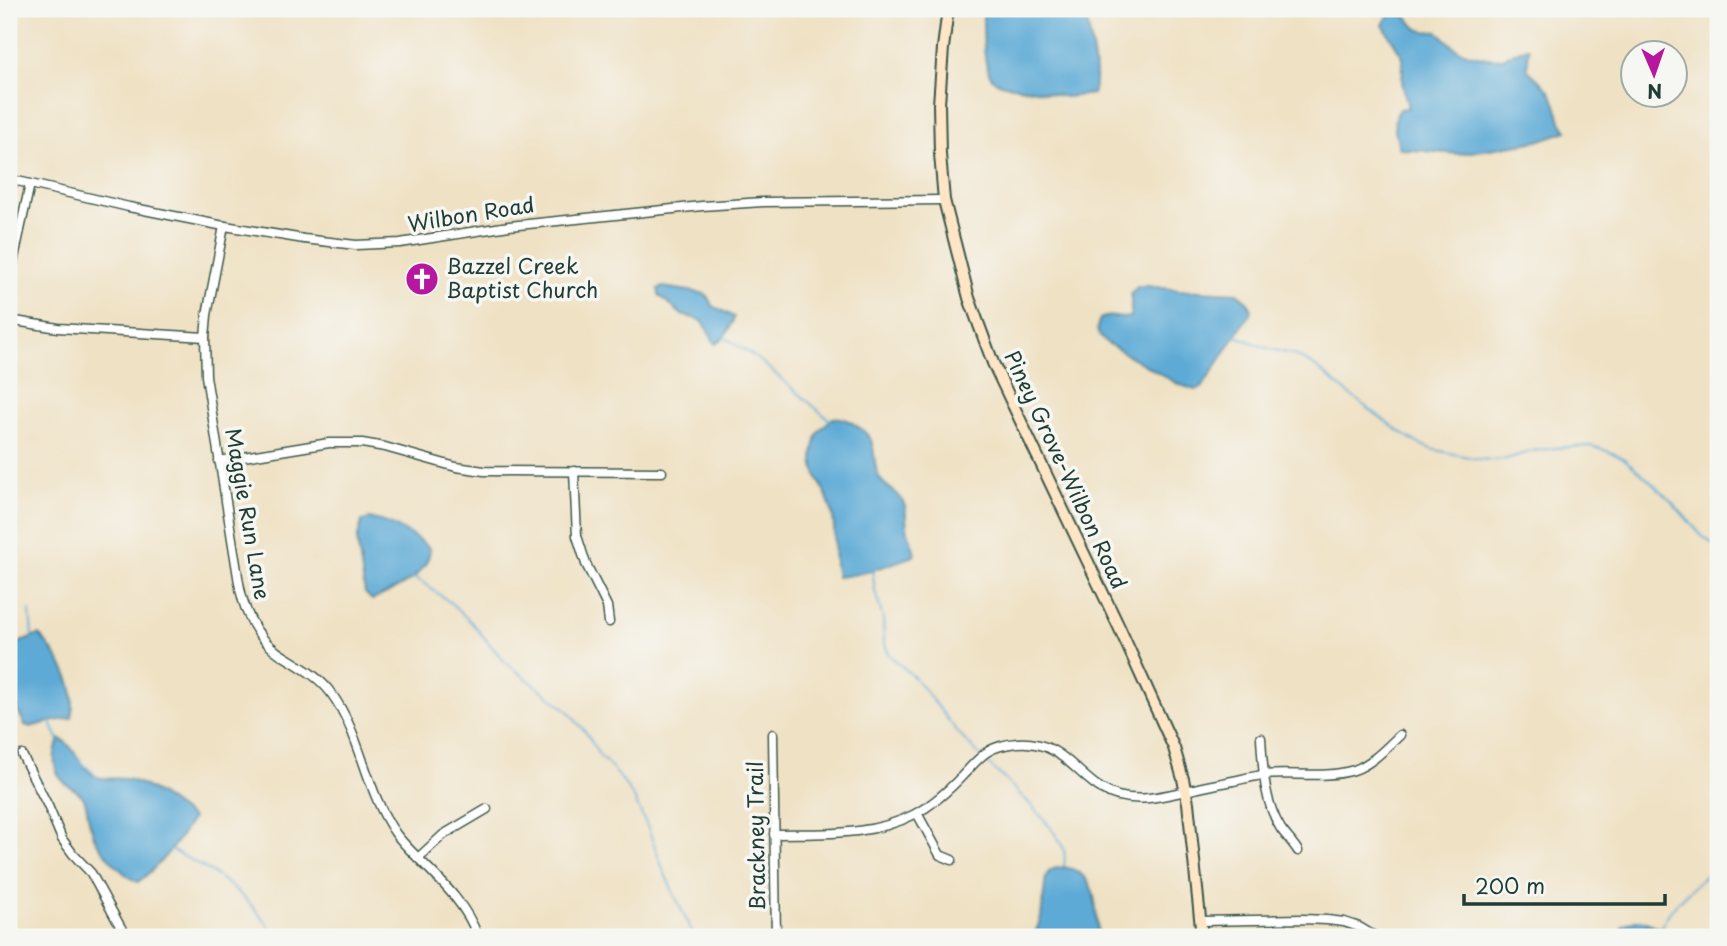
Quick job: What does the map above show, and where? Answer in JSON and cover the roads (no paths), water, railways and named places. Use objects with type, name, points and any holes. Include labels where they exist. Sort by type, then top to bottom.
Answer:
[{"type":"street","name":"Piney Grove-Wilbon Road","points":[[948,9],[939,104],[940,154],[944,200],[969,298],[993,363],[1174,748],[1186,791],[1202,937]]},
{"type":"street","name":"Wilbon Road","points":[[9,179],[224,226],[326,242],[372,245],[566,218],[702,206],[763,202],[944,200]]},
{"type":"street","points":[[9,281],[30,184]]},
{"type":"street","name":"Maggie Run Lane","points":[[224,226],[205,337],[206,384],[239,583],[247,613],[270,646],[311,673],[332,693],[345,716],[383,813],[394,832],[453,893],[468,914],[478,937]]},
{"type":"street","points":[[9,320],[58,328],[205,337]]},
{"type":"street","points":[[219,461],[344,442],[384,447],[439,463],[484,471],[662,472]]},
{"type":"street","points":[[574,471],[577,536],[586,564],[607,606],[609,622]]},
{"type":"street","name":"Brackney Trail","points":[[773,734],[776,937]]},
{"type":"street","points":[[774,834],[848,833],[874,830],[901,821],[941,797],[987,752],[1002,745],[1039,745],[1056,751],[1093,782],[1115,795],[1147,799],[1263,775],[1330,775],[1356,770],[1374,759],[1400,735]]},
{"type":"street","points":[[1261,738],[1263,775],[1269,804],[1280,827],[1298,850]]},
{"type":"street","points":[[22,755],[62,839],[91,873],[126,937]]},
{"type":"street","points":[[418,858],[443,835],[487,809]]},
{"type":"street","points":[[917,813],[940,855],[951,860]]},
{"type":"street","points":[[1201,921],[1327,920],[1344,922],[1376,937]]},
{"type":"water","points":[[983,9],[1085,9],[1094,65],[1093,94],[1065,97],[995,81],[986,64]]},
{"type":"water","points":[[1399,13],[1417,28],[1436,31],[1455,47],[1474,55],[1498,59],[1529,48],[1527,69],[1551,94],[1567,131],[1538,141],[1459,154],[1399,147],[1395,118],[1400,109],[1408,108],[1402,82],[1403,62],[1383,25],[1388,16]]},
{"type":"water","points":[[1138,286],[1237,293],[1248,302],[1252,310],[1202,388],[1195,390],[1178,384],[1107,343],[1099,335],[1097,326],[1100,319],[1131,317],[1131,294]]},
{"type":"water","points":[[663,287],[707,296],[713,306],[734,317],[727,333],[715,344],[703,322],[682,315],[659,295],[658,289]]},
{"type":"water","points":[[833,418],[849,421],[863,430],[872,442],[879,477],[904,503],[907,527],[915,554],[913,556],[866,572],[837,577],[831,507],[813,459],[818,435]]},
{"type":"water","points":[[370,519],[402,530],[430,549],[428,559],[417,575],[372,600],[365,593],[357,540],[362,521]]},
{"type":"water","points":[[39,635],[68,676],[73,708],[72,718],[30,727],[25,725],[13,698],[15,653],[18,643]]},
{"type":"water","points":[[60,739],[69,745],[93,775],[138,783],[191,817],[168,853],[138,882],[122,871],[101,849],[93,834],[83,797],[58,774],[55,756]]},
{"type":"water","points":[[1064,867],[1075,871],[1090,884],[1096,904],[1098,937],[1034,937],[1041,917],[1046,876],[1056,868]]},
{"type":"water","points":[[1635,920],[1683,937],[1618,937],[1623,926]]},
{"type":"waterway","points":[[1382,9],[1389,17]]},
{"type":"waterway","points":[[1233,335],[1294,355],[1312,364],[1400,432],[1431,449],[1491,460],[1506,459],[1533,451],[1591,446],[1622,457],[1671,501],[1702,536],[1718,548]]},
{"type":"waterway","points":[[723,336],[758,359],[831,421]]},
{"type":"waterway","points":[[872,568],[883,618],[884,643],[890,656],[914,677],[980,756]]},
{"type":"waterway","points":[[410,577],[419,580],[451,603],[505,662],[566,709],[587,734],[599,755],[619,776],[634,798],[694,937]]},
{"type":"waterway","points":[[30,611],[32,636]]},
{"type":"waterway","points":[[50,721],[59,741]]},
{"type":"waterway","points":[[76,757],[97,777]]},
{"type":"waterway","points":[[984,760],[1050,827],[1064,850],[1064,866]]},
{"type":"waterway","points":[[171,850],[202,866],[230,886],[255,909],[276,937]]},
{"type":"waterway","points":[[1661,929],[1678,902],[1718,864]]},
{"type":"place","name":"Bazzel Creek Baptist Church","points":[[422,279]]}]
